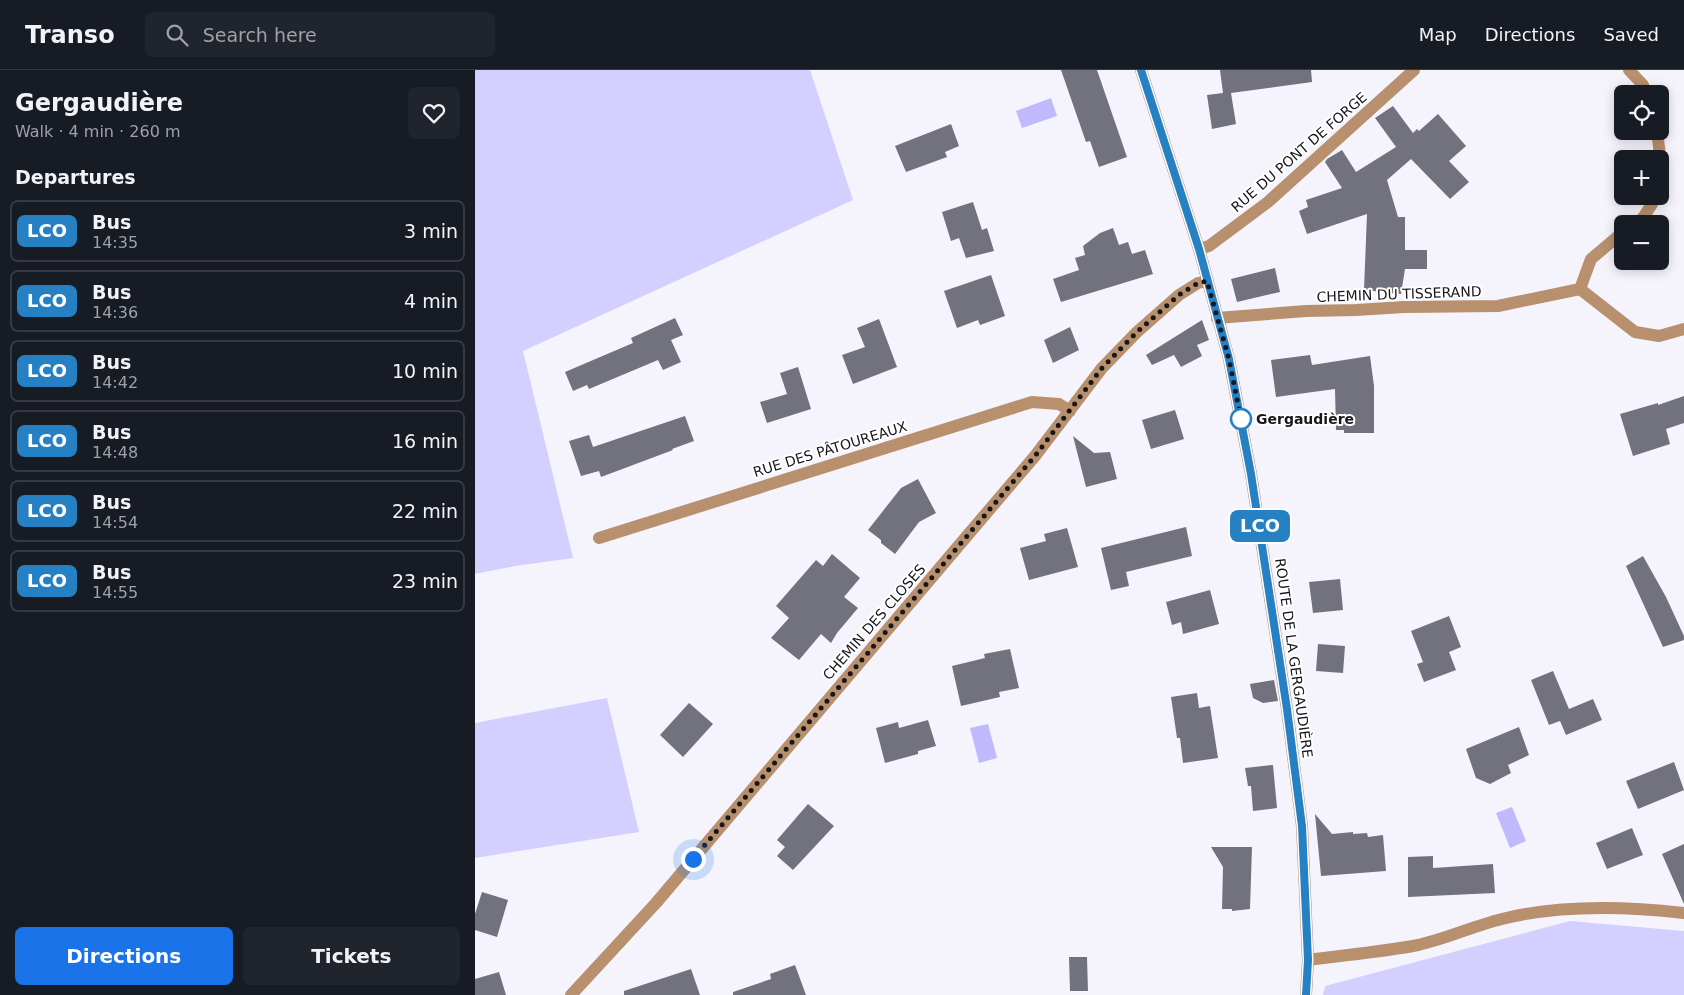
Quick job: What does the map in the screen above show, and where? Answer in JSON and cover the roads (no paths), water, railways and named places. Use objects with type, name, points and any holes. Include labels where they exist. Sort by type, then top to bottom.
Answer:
[{"type":"street","name":"ROUTE DE LA GERGAUDIÈRE","points":[[1141,70],[1199,249],[1229,359],[1251,474],[1287,709],[1302,826],[1308,960],[1306,995]]},
{"type":"street","name":"RUE DU PONT DE FORGE","points":[[1199,249],[1209,246],[1268,202],[1414,70]]},
{"type":"street","points":[[1629,70],[1643,85]]},
{"type":"street","points":[[1614,238],[1591,259],[1579,289],[1635,332],[1659,336],[1684,329]]},
{"type":"street","name":"CHEMIN DES CLOSES","points":[[571,995],[662,896],[1035,456],[1102,368],[1137,332],[1179,295],[1198,283],[1207,281]]},
{"type":"street","name":"CHEMIN DU TISSERAND","points":[[1217,318],[1403,306],[1497,306],[1579,289]]},
{"type":"street","name":"RUE DES PÂTOUREAUX","points":[[599,538],[1032,402],[1059,404],[1070,411]]},
{"type":"street","points":[[1308,960],[1419,945],[1502,919],[1550,911],[1597,907],[1655,909],[1684,913]]},
{"type":"place","name":"Gergaudière","points":[[1241,419]]}]
